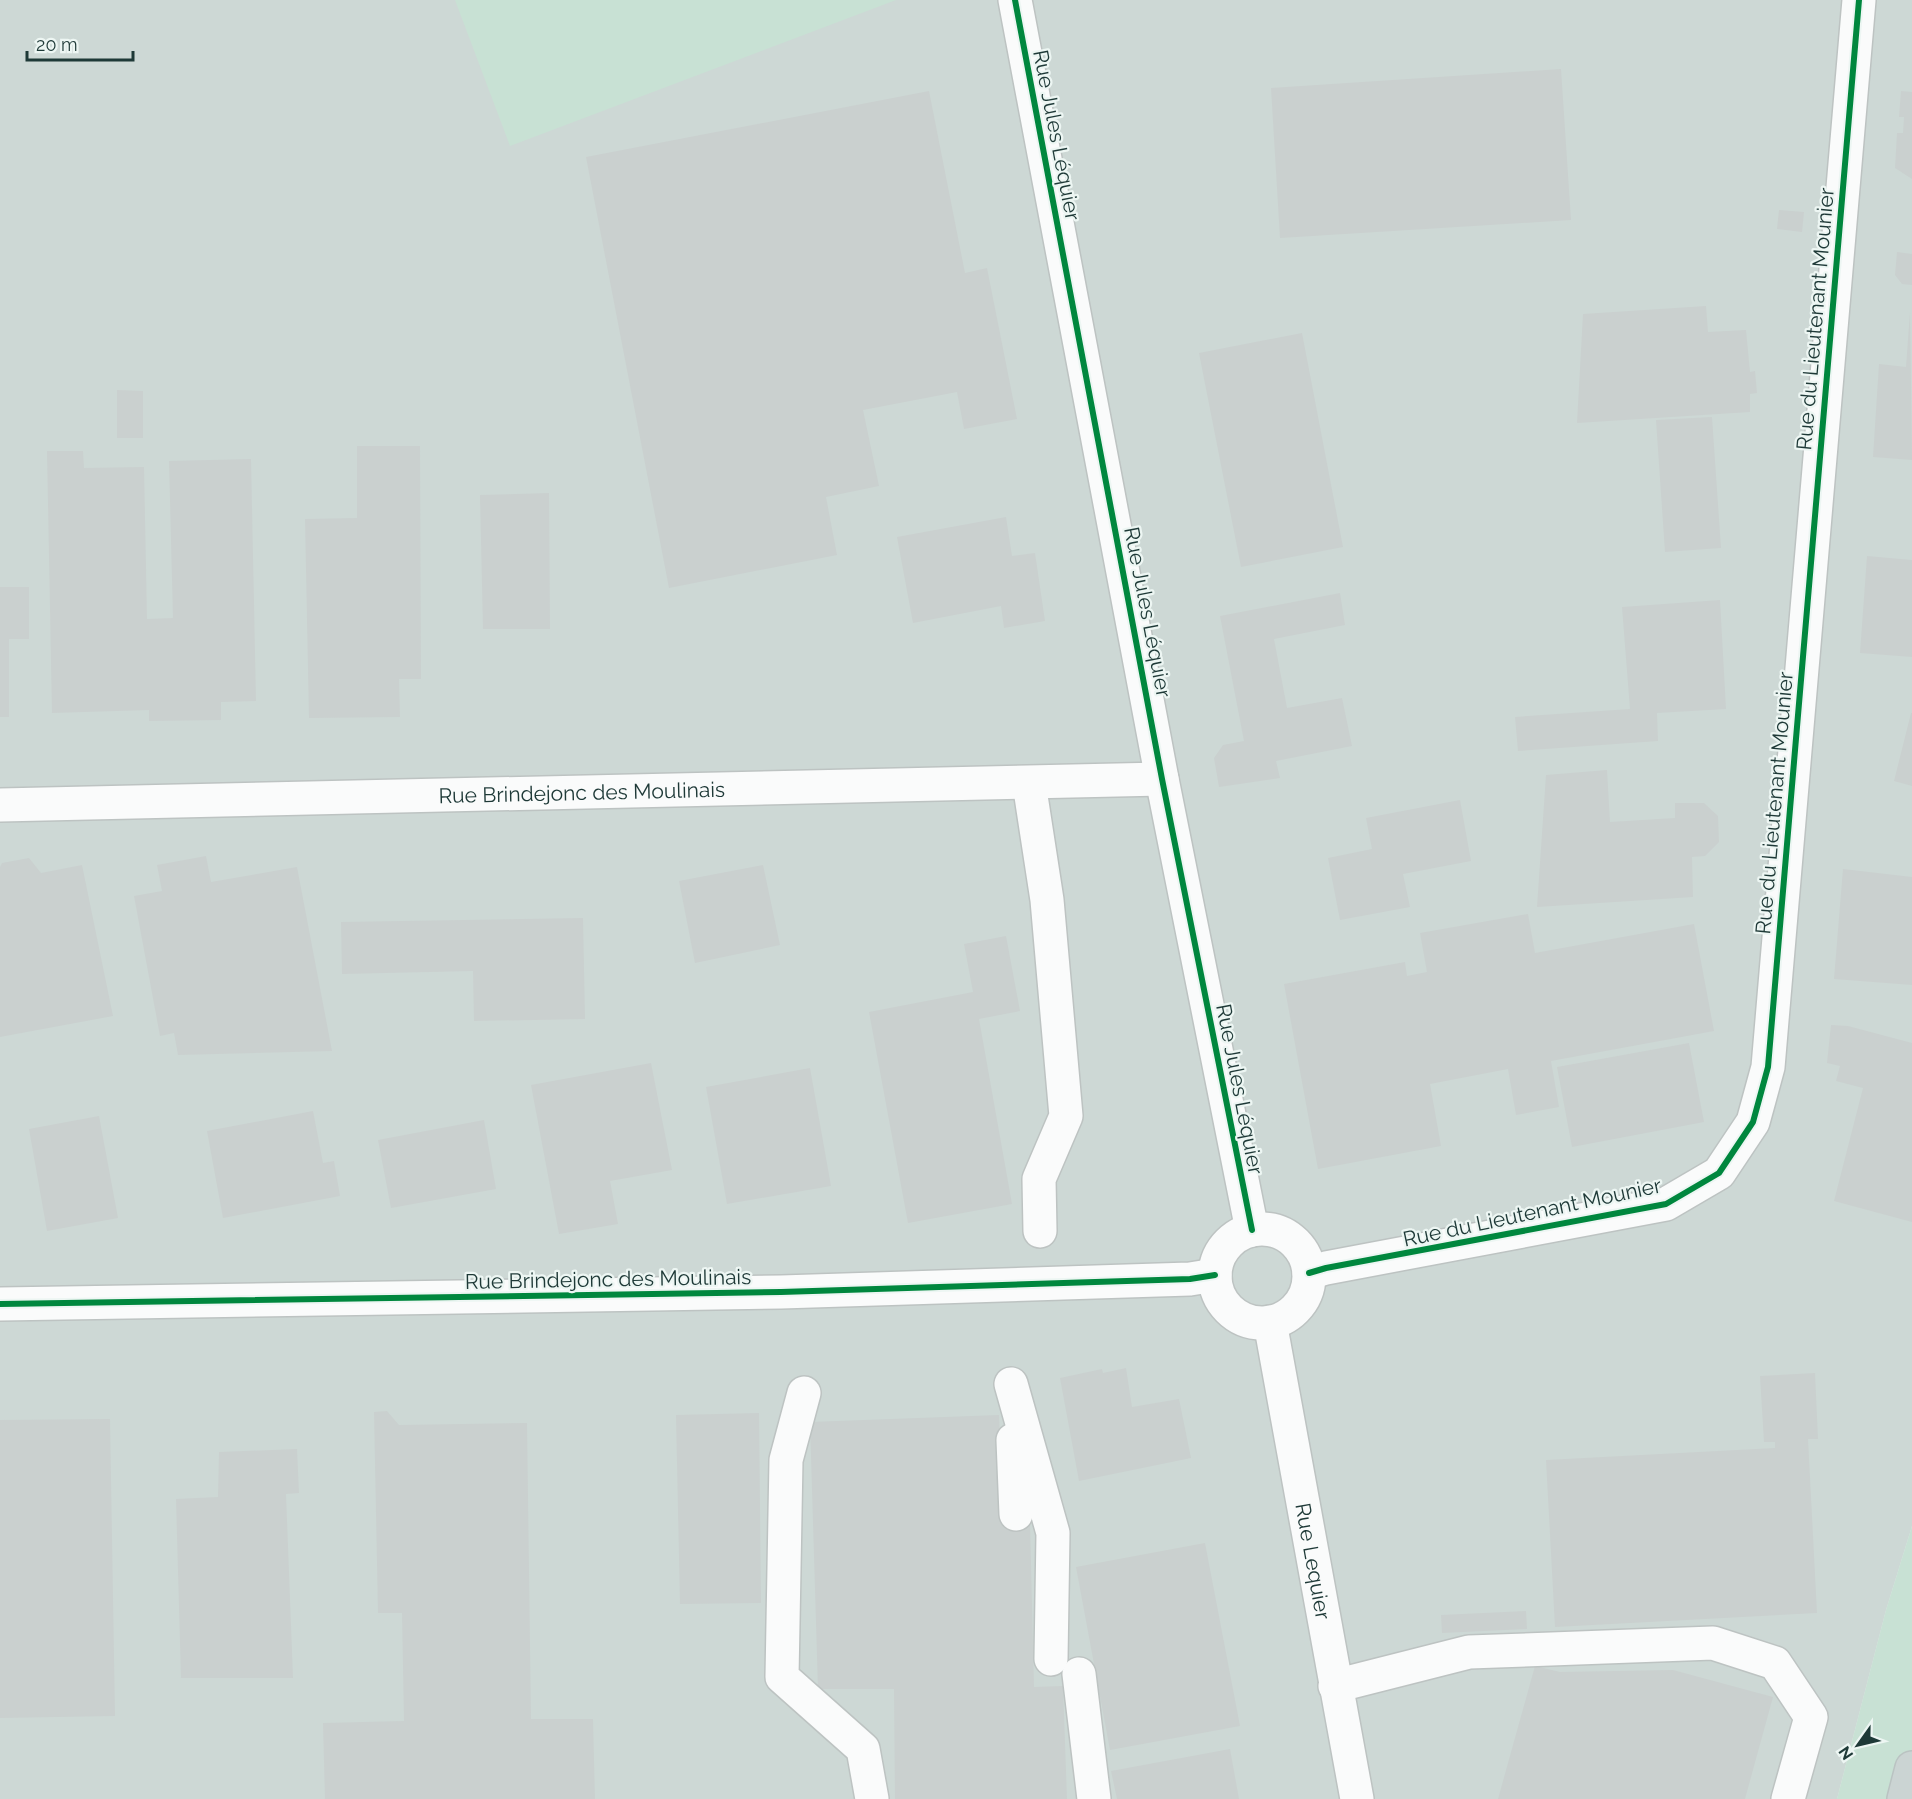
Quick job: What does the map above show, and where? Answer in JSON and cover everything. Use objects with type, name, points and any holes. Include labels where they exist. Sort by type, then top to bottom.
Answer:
[{"type":"main road","points":[[1904,1799],[1912,1768]]},
{"type":"street","name":"Rue Jules Léquier","points":[[1015,0],[1162,779],[1252,1230]]},
{"type":"street","name":"Rue du Lieutenant Mounier","points":[[1309,1273],[1666,1204],[1719,1173],[1753,1122],[1768,1067],[1859,0]]},
{"type":"street","name":"Rue Brindejonc des Moulinais","points":[[0,805],[1162,779]]},
{"type":"street","points":[[1029,783],[1047,900],[1066,1116],[1039,1179],[1040,1231]]},
{"type":"street","points":[[1268,1229],[1284,1234],[1296,1244],[1305,1258],[1309,1273],[1303,1299],[1294,1310],[1270,1322],[1243,1319],[1232,1311],[1223,1301],[1215,1275],[1218,1259],[1226,1246],[1238,1236],[1252,1230],[1268,1229]]},
{"type":"street","name":"Rue Brindejonc des Moulinais","points":[[0,1304],[781,1292],[1190,1279],[1215,1275]]},
{"type":"street","name":"Rue Lequier","points":[[1270,1322],[1357,1799]]},
{"type":"street","points":[[1016,1514],[1011,1384],[1053,1533],[1051,1659]]},
{"type":"street","points":[[804,1393],[786,1460],[782,1677],[863,1749],[872,1799]]},
{"type":"street","points":[[1335,1686],[1469,1652],[1713,1643],[1775,1663],[1811,1717],[1788,1799]]},
{"type":"street","points":[[1079,1674],[1094,1799]]},
{"type":"shaded area","points":[[0,0],[1912,0],[1912,1526],[1886,1610],[1837,1799],[0,1799]]},
{"type":"green space","points":[[455,0],[896,0],[510,146]]},
{"type":"green space","points":[[1912,1526],[1912,1799],[1837,1799],[1886,1610]]},
{"type":"building","points":[[1561,69],[1571,220],[1280,238],[1271,88]]},
{"type":"building","points":[[929,91],[965,273],[987,268],[1017,419],[964,429],[957,392],[863,410],[879,486],[826,497],[837,555],[669,588],[586,157]]},
{"type":"building","points":[[1901,91],[1912,92],[1912,179],[1895,168],[1897,133],[1903,133],[1904,117],[1899,117]]},
{"type":"building","points":[[1779,210],[1804,212],[1802,232],[1777,229]]},
{"type":"building","points":[[1897,252],[1912,254],[1912,285],[1902,284],[1895,275]]},
{"type":"building","points":[[1706,306],[1708,332],[1746,330],[1750,372],[1755,371],[1757,393],[1750,394],[1750,412],[1577,423],[1583,314]]},
{"type":"building","points":[[1910,312],[1912,460],[1873,457],[1879,364],[1906,367]]},
{"type":"building","points":[[1302,333],[1343,547],[1241,567],[1199,353]]},
{"type":"building","points":[[117,390],[143,391],[143,438],[117,438]]},
{"type":"building","points":[[1712,417],[1721,548],[1665,552],[1656,420]]},
{"type":"building","points":[[357,446],[420,446],[421,679],[399,679],[400,717],[309,718],[305,519],[357,518]]},
{"type":"building","points":[[47,451],[83,451],[84,468],[144,467],[147,619],[173,618],[169,461],[251,459],[256,701],[221,702],[221,720],[149,721],[149,710],[52,713]]},
{"type":"building","points":[[549,493],[550,629],[483,629],[480,495]]},
{"type":"building","points":[[1006,517],[1012,556],[1035,553],[1045,621],[1004,628],[1001,606],[913,623],[897,537]]},
{"type":"building","points":[[1867,556],[1912,560],[1912,657],[1860,653]]},
{"type":"building","points":[[0,587],[29,587],[29,639],[9,639],[9,717],[0,717]]},
{"type":"building","points":[[1340,593],[1345,625],[1274,639],[1287,708],[1342,698],[1352,746],[1276,761],[1280,778],[1219,787],[1214,758],[1223,745],[1244,741],[1220,616]]},
{"type":"building","points":[[1720,600],[1726,709],[1657,713],[1658,741],[1518,751],[1515,717],[1630,709],[1622,607]]},
{"type":"building","points":[[1912,713],[1912,786],[1894,781]]},
{"type":"building","points":[[1607,770],[1610,822],[1675,818],[1675,803],[1704,803],[1718,816],[1719,842],[1705,856],[1692,857],[1693,897],[1537,907],[1546,775]]},
{"type":"building","points":[[1460,800],[1471,861],[1403,874],[1410,907],[1340,920],[1328,858],[1372,849],[1366,818]]},
{"type":"building","points":[[206,856],[211,882],[297,867],[332,1051],[178,1055],[174,1033],[160,1036],[134,896],[162,891],[157,865]]},
{"type":"building","points":[[29,858],[41,873],[82,865],[113,1016],[0,1037],[0,867],[2,863]]},
{"type":"building","points":[[763,865],[780,945],[695,963],[679,881]]},
{"type":"building","points":[[1843,869],[1912,877],[1912,985],[1834,979]]},
{"type":"building","points":[[1528,914],[1535,953],[1694,924],[1714,1031],[1551,1061],[1559,1107],[1516,1115],[1508,1069],[1430,1084],[1441,1146],[1318,1169],[1284,984],[1405,962],[1407,976],[1427,972],[1420,933]]},
{"type":"building","points":[[583,918],[585,1019],[474,1021],[473,971],[342,974],[341,922]]},
{"type":"building","points":[[1006,936],[1020,1011],[979,1019],[1012,1204],[908,1223],[869,1012],[973,992],[964,944]]},
{"type":"building","points":[[1831,1025],[1848,1026],[1912,1043],[1912,1222],[1834,1201],[1863,1088],[1836,1081],[1840,1066],[1827,1063]]},
{"type":"building","points":[[1689,1043],[1704,1122],[1572,1147],[1557,1067]]},
{"type":"building","points":[[651,1063],[672,1170],[610,1181],[618,1224],[559,1234],[531,1085]]},
{"type":"building","points":[[810,1068],[831,1186],[727,1204],[706,1087]]},
{"type":"building","points":[[313,1111],[323,1163],[334,1161],[340,1196],[223,1218],[207,1131]]},
{"type":"building","points":[[99,1116],[118,1218],[47,1231],[29,1129]]},
{"type":"building","points":[[484,1120],[496,1189],[391,1208],[378,1140]]},
{"type":"building","points":[[1126,1368],[1132,1407],[1179,1399],[1191,1458],[1079,1481],[1060,1378],[1102,1369],[1103,1373]]},
{"type":"building","points":[[1815,1373],[1818,1439],[1808,1439],[1817,1613],[1555,1627],[1546,1460],[1775,1448],[1775,1442],[1764,1442],[1760,1376]]},
{"type":"building","points":[[387,1411],[399,1425],[527,1423],[531,1719],[593,1719],[595,1799],[325,1799],[323,1723],[404,1721],[402,1613],[378,1613],[374,1412]]},
{"type":"building","points":[[759,1413],[761,1603],[680,1604],[676,1415]]},
{"type":"building","points":[[999,1415],[1003,1525],[1030,1524],[1034,1687],[1063,1686],[1067,1799],[895,1799],[894,1689],[818,1689],[810,1422]]},
{"type":"building","points":[[110,1419],[115,1716],[0,1718],[0,1420]]},
{"type":"building","points":[[297,1449],[299,1493],[286,1494],[293,1678],[181,1678],[176,1499],[218,1497],[219,1452]]},
{"type":"building","points":[[1205,1543],[1240,1726],[1110,1750],[1076,1567]]},
{"type":"building","points":[[1526,1611],[1527,1629],[1442,1633],[1441,1615]]},
{"type":"building","points":[[1535,1666],[1560,1672],[1673,1670],[1773,1697],[1745,1799],[1498,1799]]},
{"type":"building","points":[[1230,1749],[1239,1799],[1117,1799],[1111,1771]]},
{"type":"cycle path","points":[[1015,0],[1162,779],[1252,1230]]},
{"type":"cycle path","points":[[1309,1273],[1666,1204],[1719,1173],[1753,1122],[1768,1067],[1859,0]]},
{"type":"cycle path","points":[[0,1304],[781,1292],[1190,1279],[1215,1275]]}]
